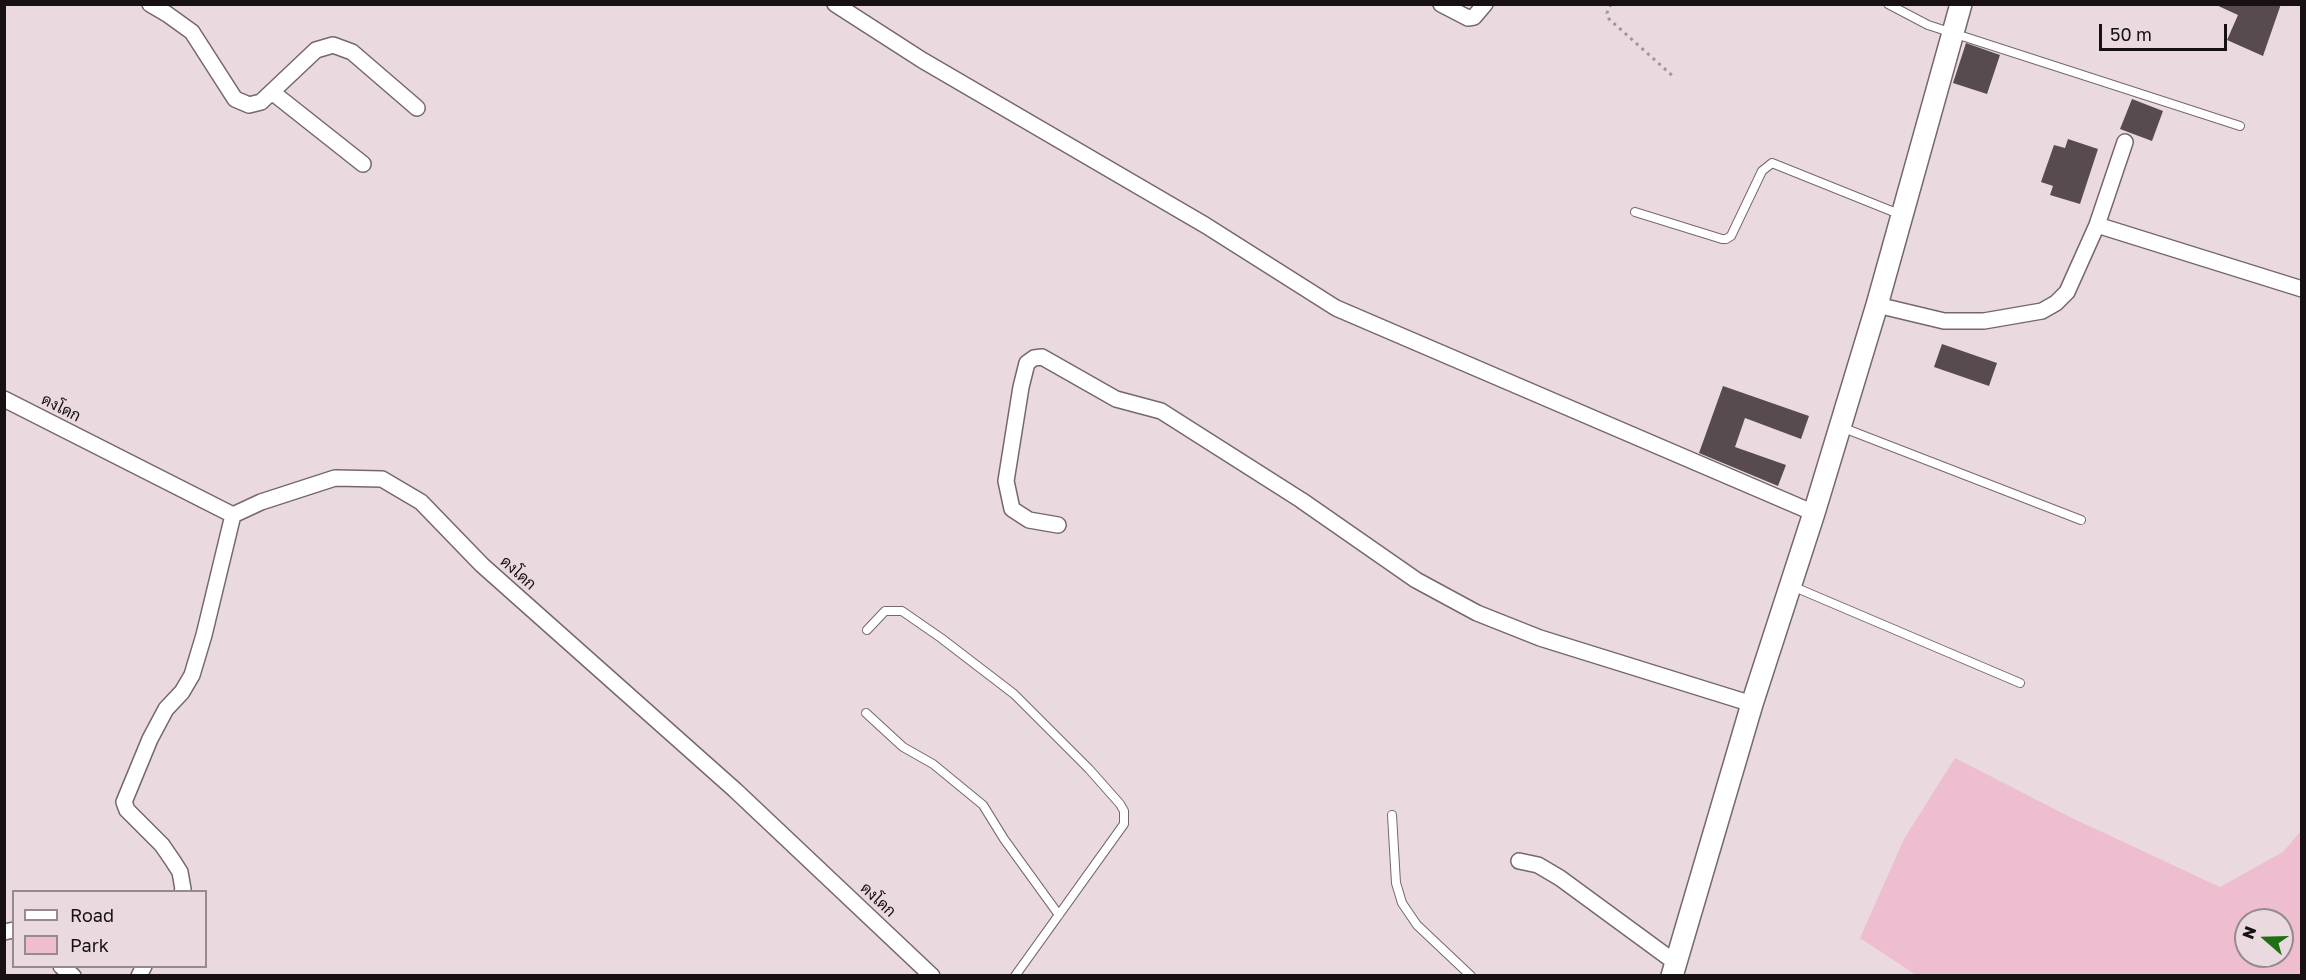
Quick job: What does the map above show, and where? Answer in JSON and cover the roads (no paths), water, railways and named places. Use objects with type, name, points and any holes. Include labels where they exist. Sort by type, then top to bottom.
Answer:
[{"type":"street","points":[[150,4],[192,32],[235,99],[249,105],[261,102],[316,50],[333,45],[352,52],[417,108]]},
{"type":"street","points":[[835,4],[922,60],[1206,225],[1336,308],[1814,513]]},
{"type":"street","points":[[1441,4],[1468,18],[1479,13],[1485,4]]},
{"type":"street","points":[[1519,861],[1538,865],[1560,878],[1674,969],[1752,704],[1814,513],[1877,304],[1961,4]]},
{"type":"street","points":[[272,92],[363,164]]},
{"type":"street","points":[[1877,304],[1944,321],[1984,321],[2042,311],[2067,292],[2097,225],[2125,142]]},
{"type":"street","points":[[2097,225],[2301,289]]},
{"type":"street","points":[[1058,525],[1029,520],[1012,509],[1006,481],[1027,363],[1034,358],[1042,357],[1116,399],[1161,411],[1301,500],[1416,580],[1478,613],[1540,638],[1752,704]]},
{"type":"street","name":"ดงโดก","points":[[4,399],[233,515],[261,502],[335,478],[381,479],[421,502],[482,565],[735,790],[932,975]]},
{"type":"street","points":[[182,890],[180,872],[173,861],[162,845],[127,810],[124,802],[150,739],[166,709],[182,692],[192,675],[233,515]]},
{"type":"lane","points":[[1888,4],[1928,25],[2240,126]]},
{"type":"lane","points":[[1635,212],[1722,239],[1726,238],[1731,236],[1762,171],[1772,163],[1902,216]]},
{"type":"lane","points":[[1840,426],[2081,520]]},
{"type":"lane","points":[[1790,585],[2020,683]]},
{"type":"lane","points":[[867,630],[885,610],[902,611],[1014,694],[1089,769],[1120,804],[1125,817],[1124,824],[1016,975]]},
{"type":"lane","points":[[866,713],[903,747],[933,764],[983,805],[1009,847],[1059,915]]},
{"type":"lane","points":[[1392,815],[1396,883],[1402,903],[1417,925],[1471,975]]}]
